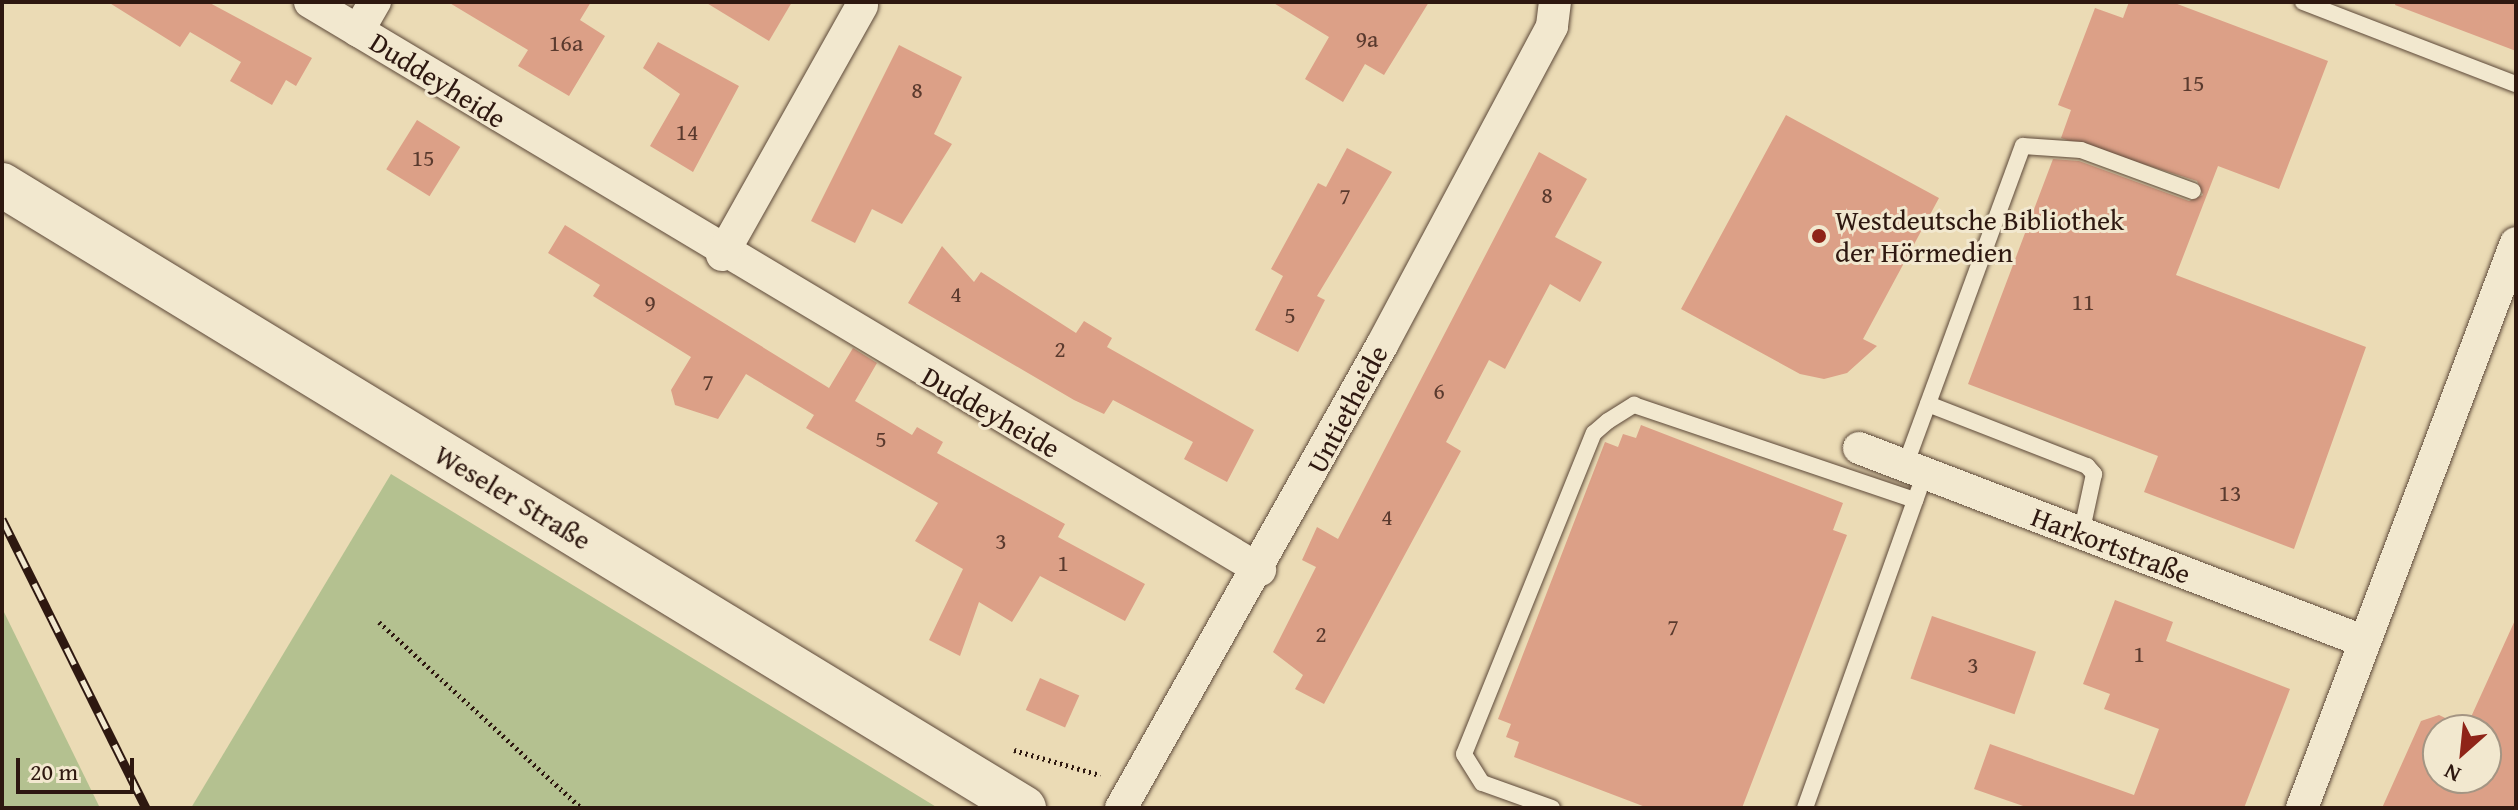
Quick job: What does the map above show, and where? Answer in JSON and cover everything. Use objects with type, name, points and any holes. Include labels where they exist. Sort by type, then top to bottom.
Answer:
[{"type":"main road","name":"Weseler Straße","points":[[2,185],[1024,808]]},
{"type":"street","name":"Duddeyheide","points":[[310,2],[722,255],[1260,570]]},
{"type":"street","name":"Duddeyheide","points":[[358,31],[375,2]]},
{"type":"street","name":"Untietheide","points":[[1121,808],[1260,570],[1552,26],[1555,2]]},
{"type":"street","points":[[722,255],[862,6]]},
{"type":"street","points":[[2302,808],[2516,243]]},
{"type":"street","name":"Harkortstraße","points":[[1859,448],[1915,480],[2081,534],[2363,641]]},
{"type":"lane","points":[[2303,2],[2516,84]]},
{"type":"lane","points":[[1805,808],[1915,480],[1928,404],[2023,146],[2081,150],[2193,191]]},
{"type":"lane","points":[[1928,404],[2087,466],[2094,474],[2081,534]]},
{"type":"lane","points":[[1552,808],[1482,783],[1464,754],[1594,433],[1634,405],[1915,480]]},
{"type":"path","points":[[379,622],[581,808]]},
{"type":"green space","points":[[391,474],[938,808],[191,808]]},
{"type":"green space","points":[[2,608],[100,808],[2,808]]},
{"type":"building","points":[[108,2],[208,2],[312,58],[296,86],[286,80],[272,105],[230,81],[241,62],[190,32],[180,47]]},
{"type":"building","points":[[448,2],[591,2],[580,20],[605,36],[569,96],[518,66],[528,50]]},
{"type":"building","points":[[705,2],[792,2],[769,41]]},
{"type":"building","points":[[1272,2],[1429,2],[1384,75],[1365,64],[1343,102],[1305,79],[1329,37]]},
{"type":"building","points":[[2129,2],[2172,2],[2328,61],[2279,189],[2218,166],[2176,275],[2366,347],[2294,549],[2144,492],[2158,456],[1968,384],[2053,159],[2079,161],[2189,201],[2203,195],[2197,181],[2061,138],[2071,110],[2058,105],[2095,8],[2123,18]]},
{"type":"building","points":[[2396,2],[2516,2],[2516,51],[2395,5]]},
{"type":"building","points":[[658,42],[739,86],[693,172],[650,146],[680,94],[643,68]]},
{"type":"building","points":[[899,45],[962,77],[934,134],[952,144],[902,224],[872,209],[855,243],[811,221]]},
{"type":"building","name":"Westdeutsche Bibliothek der Hörmedien","points":[[1786,115],[1939,198],[1863,339],[1877,346],[1847,373],[1824,379],[1800,374],[1681,309]]},
{"type":"building","points":[[417,120],[460,147],[430,196],[386,169]]},
{"type":"building","points":[[1347,148],[1392,172],[1317,296],[1325,300],[1298,352],[1255,330],[1283,276],[1271,269],[1318,183],[1326,187]]},
{"type":"building","points":[[1539,152],[1587,179],[1555,237],[1602,262],[1580,302],[1550,284],[1505,369],[1489,360],[1446,442],[1461,451],[1324,704],[1295,689],[1303,675],[1273,652],[1316,567],[1302,560],[1317,527],[1338,539]]},
{"type":"building","points":[[565,225],[829,388],[853,348],[877,363],[855,401],[912,435],[917,427],[943,442],[937,453],[1065,524],[1058,537],[1145,584],[1125,621],[1040,576],[1012,622],[979,602],[960,656],[929,640],[963,569],[915,541],[938,503],[806,428],[814,415],[746,374],[718,419],[675,405],[671,390],[691,357],[593,296],[600,285],[548,253]]},
{"type":"building","points":[[942,246],[974,282],[981,272],[1076,333],[1084,321],[1112,338],[1107,347],[1254,430],[1227,482],[1184,459],[1193,442],[1113,400],[1104,414],[1074,400],[908,303]]},
{"type":"building","points":[[1641,425],[1843,503],[1833,530],[1847,535],[1742,808],[1648,808],[1514,757],[1519,742],[1506,737],[1511,724],[1498,719],[1605,442],[1618,447],[1623,434],[1636,438]]},
{"type":"building","points":[[2115,600],[2173,622],[2166,641],[2290,689],[2244,808],[2029,808],[1974,789],[1990,744],[2134,795],[2159,729],[2104,709],[2110,694],[2083,684]]},
{"type":"building","points":[[1932,616],[2036,652],[2015,714],[1911,678]]},
{"type":"building","points":[[2516,618],[2516,808],[2382,808],[2421,721],[2422,794],[2502,794],[2502,714],[2472,714]]},
{"type":"building","points":[[1040,678],[1079,695],[1065,727],[1026,710]]},
{"type":"railway","points":[[2,519],[146,808]]},
{"type":"place","name":"Westdeutsche Bibliothek der Hörmedien","points":[[1819,236]]}]
